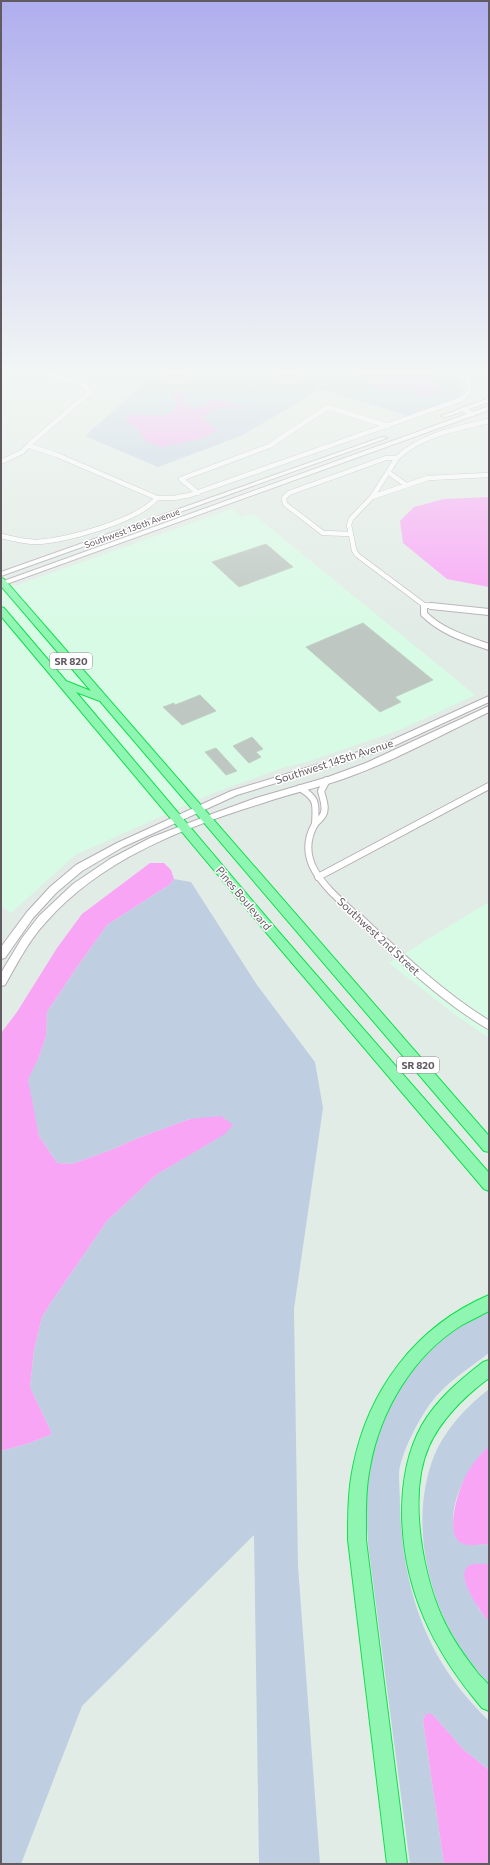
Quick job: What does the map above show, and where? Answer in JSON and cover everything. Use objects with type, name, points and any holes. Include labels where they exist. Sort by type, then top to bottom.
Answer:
[{"type":"highway","name":"SR 820","points":[[1,581],[199,808],[489,1146]]},
{"type":"highway","name":"Pines Boulevard","points":[[1,610],[489,1184]]},
{"type":"highway","points":[[62,682],[79,690],[103,698]]},
{"type":"highway","points":[[81,704],[96,704],[115,712]]},
{"type":"highway","points":[[397,1864],[357,1540],[356,1497],[370,1432],[378,1412],[396,1378],[418,1350],[446,1326],[460,1317],[489,1304]]},
{"type":"highway","points":[[489,1368],[453,1397],[430,1428],[417,1458],[412,1486],[411,1510],[413,1548],[417,1573],[424,1597],[434,1622],[458,1664],[489,1701]]},
{"type":"street","points":[[1,462],[13,458]]},
{"type":"street","points":[[64,458],[157,498],[180,498],[297,458]]},
{"type":"street","points":[[198,493],[181,479],[237,458]]},
{"type":"street","name":"Southwest 136th Avenue","points":[[1,581],[330,458]]},
{"type":"street","name":"Southwest 136th Avenue","points":[[1,581],[348,458]]},
{"type":"street","points":[[351,534],[323,534],[285,504],[284,498],[290,493],[386,458]]},
{"type":"street","points":[[397,458],[372,496],[351,519],[349,524],[354,550],[357,555],[424,605],[489,612]]},
{"type":"street","points":[[388,472],[406,485]]},
{"type":"street","points":[[372,496],[428,478],[489,475]]},
{"type":"street","points":[[1,536],[39,541],[59,540],[140,512],[151,505],[157,498]]},
{"type":"street","points":[[424,605],[424,614],[429,619],[454,634],[489,647]]},
{"type":"street","name":"Southwest 145th Avenue","points":[[1,955],[30,915],[53,890],[79,868],[120,845],[199,808],[257,785],[301,774],[384,747],[489,699]]},
{"type":"street","name":"Southwest 145th Avenue","points":[[1,982],[19,951],[42,920],[70,891],[88,876],[131,850],[208,819],[352,772],[489,709]]},
{"type":"street","points":[[301,774],[308,780],[323,781]]},
{"type":"street","name":"Southwest 2nd Street","points":[[315,824],[323,816],[325,808],[321,791],[323,781]]},
{"type":"street","points":[[318,876],[489,786]]},
{"type":"street","name":"Southwest 2nd Street","points":[[300,788],[310,794],[316,802],[315,824],[308,845],[310,861],[318,876],[383,940],[440,991],[464,1011],[489,1025]]},
{"type":"shaded area","points":[[137,458],[182,458],[158,467]]},
{"type":"shaded area","points":[[489,497],[489,587],[447,579],[403,543],[400,521],[414,507],[444,499]]},
{"type":"shaded area","points":[[232,509],[242,517],[252,513],[475,695],[400,730],[306,762],[282,768],[213,793],[75,855],[11,913],[1,906],[1,591]]},
{"type":"shaded area","points":[[150,863],[164,863],[171,870],[174,879],[169,885],[107,925],[47,1012],[46,1036],[39,1057],[28,1080],[39,1136],[57,1163],[72,1164],[190,1119],[221,1116],[233,1125],[225,1134],[156,1175],[107,1221],[42,1317],[34,1350],[30,1387],[52,1434],[30,1443],[1,1451],[1,1033],[17,1012],[57,948],[82,914]]},
{"type":"shaded area","points":[[174,879],[191,882],[257,985],[315,1062],[323,1108],[294,1309],[298,1566],[320,1864],[259,1864],[254,1535],[82,1706],[21,1864],[1,1864],[1,1451],[30,1443],[52,1434],[30,1387],[34,1350],[42,1317],[107,1221],[156,1175],[224,1134],[190,1119],[72,1164],[57,1163],[39,1136],[29,1094],[28,1079],[39,1057],[46,1036],[47,1012],[107,925],[169,885]]},
{"type":"shaded area","points":[[489,902],[489,1038],[457,1016],[389,963]]},
{"type":"shaded area","points":[[489,1311],[489,1353],[450,1383],[436,1396],[420,1419],[400,1465],[400,1507],[403,1547],[416,1607],[432,1645],[452,1679],[489,1721],[489,1770],[464,1750],[433,1715],[425,1715],[423,1721],[444,1864],[410,1864],[368,1544],[365,1489],[375,1443],[388,1405],[411,1370],[434,1345],[462,1324]]},
{"type":"shaded area","points":[[489,1389],[489,1446],[473,1465],[460,1489],[453,1514],[453,1526],[456,1538],[468,1545],[489,1544],[489,1564],[470,1565],[467,1586],[479,1609],[489,1622],[489,1683],[469,1661],[453,1635],[439,1607],[430,1577],[424,1546],[422,1515],[426,1485],[434,1456],[439,1446],[450,1428],[464,1411]]},
{"type":"shaded area","points":[[489,1446],[489,1544],[464,1544],[456,1538],[453,1521],[454,1510],[466,1475],[482,1452]]},
{"type":"shaded area","points":[[489,1564],[489,1622],[470,1594],[464,1576],[465,1570],[470,1565]]},
{"type":"shaded area","points":[[429,1713],[433,1715],[464,1750],[489,1770],[489,1864],[444,1864],[423,1721],[425,1715]]},
{"type":"building","points":[[266,544],[293,567],[239,587],[212,562]]},
{"type":"building","points":[[363,623],[433,680],[395,697],[401,702],[380,712],[306,647]]},
{"type":"building","points":[[200,695],[216,711],[182,725],[163,707],[174,703],[175,705]]},
{"type":"building","points":[[252,737],[263,749],[256,752],[261,757],[249,763],[233,746]]},
{"type":"building","points":[[216,748],[237,771],[226,775],[205,752]]}]
